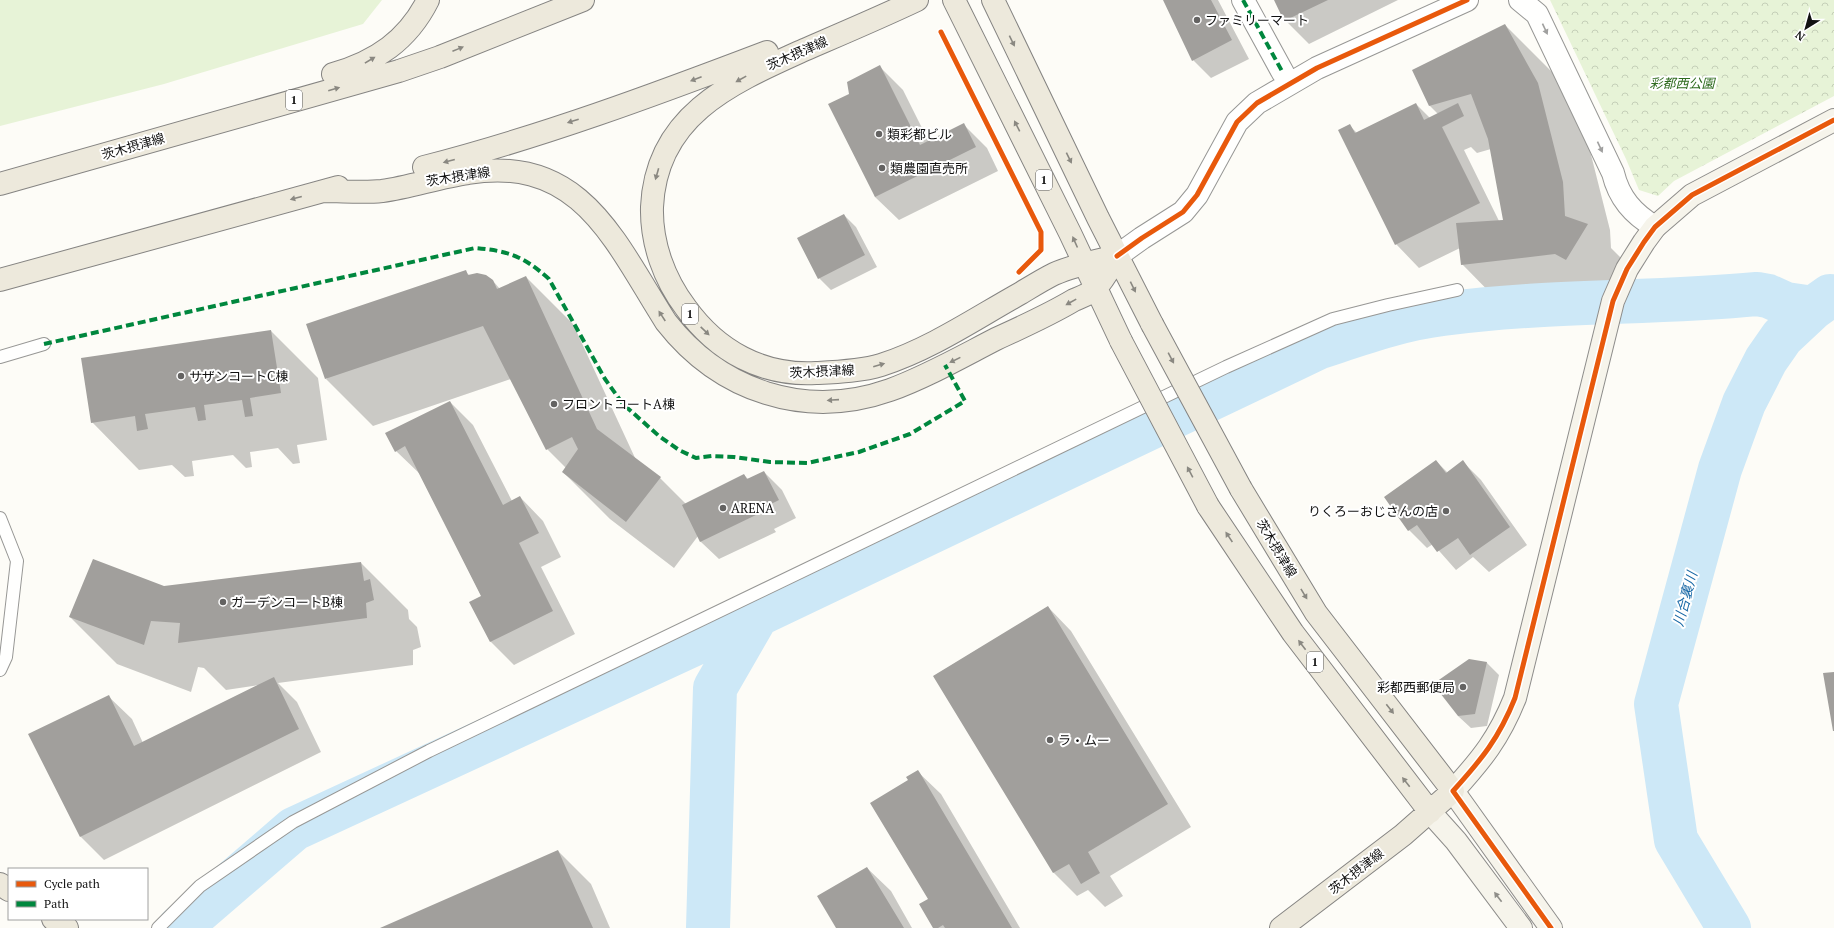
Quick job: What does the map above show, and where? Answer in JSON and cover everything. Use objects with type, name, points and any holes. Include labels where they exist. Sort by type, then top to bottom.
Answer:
[{"type":"main road","name":"茨木摂津線","points":[[0,179],[52,159],[358,67],[402,37],[415,22],[428,0]]},
{"type":"main road","name":"茨木摂津線","points":[[0,184],[398,71],[583,0]]},
{"type":"main road","name":"茨木摂津線","points":[[0,280],[324,191],[470,155],[617,108],[786,45],[887,0]]},
{"type":"main road","name":"茨木摂津線","points":[[917,0],[748,75],[710,99],[680,129],[666,148],[659,166],[655,180],[652,211],[655,242],[659,259],[667,278],[680,300],[704,330],[742,358],[782,372],[815,373],[872,367],[908,354],[931,343],[1053,275],[1084,263],[1117,256]]},
{"type":"main road","name":"1","points":[[954,0],[1121,341],[1208,506],[1293,633],[1430,812]]},
{"type":"main road","name":"茨木摂津線","points":[[994,3],[1117,256],[1241,489],[1316,614],[1453,791],[1430,812],[1281,928]]},
{"type":"main road","name":"茨木摂津線","points":[[324,191],[381,191],[487,170],[532,174],[553,182],[566,189],[582,201],[605,226],[666,322],[687,347],[700,359],[732,379],[756,390],[801,400],[845,400],[890,390],[931,372],[1095,289],[1117,256]]},
{"type":"main road","points":[[55,920],[67,928]]},
{"type":"street","points":[[1242,0],[1283,73]]},
{"type":"street","points":[[1117,256],[1183,212],[1197,195],[1238,122],[1256,103],[1317,68],[1467,0]]},
{"type":"street","points":[[1520,0],[1537,14],[1613,173],[1616,187],[1627,204],[1640,218],[1655,227]]},
{"type":"street","points":[[1551,928],[1453,791],[1481,761],[1504,724],[1515,698],[1613,301],[1627,269],[1655,227],[1692,195],[1834,120]]},
{"type":"street","points":[[1430,812],[1456,841],[1521,928]]},
{"type":"lane","points":[[158,928],[200,886],[293,822],[429,751],[1226,367],[1333,319],[1457,290]]},
{"type":"lane","points":[[0,357],[44,344]]},
{"type":"lane","points":[[0,518],[17,561],[6,657],[0,670]]},
{"type":"green space","points":[[0,0],[382,0],[363,24],[164,84],[0,126]]},
{"type":"green space","name":"彩都西公園","points":[[1550,0],[1834,0],[1834,96],[1674,181],[1658,196],[1639,190],[1626,159]]},
{"type":"building","name":"ファミリーマート","points":[[1163,0],[1211,0],[1232,40],[1192,61]]},
{"type":"building","points":[[1274,0],[1328,0],[1284,21]]},
{"type":"building","points":[[1505,24],[1538,83],[1563,182],[1565,216],[1588,224],[1566,260],[1555,254],[1461,265],[1456,223],[1503,220],[1488,139],[1471,94],[1429,106],[1412,70]]},
{"type":"building","name":"類彩都ビル","points":[[880,65],[920,145],[964,123],[976,147],[875,197],[828,104],[849,94],[847,82]]},
{"type":"building","points":[[1416,103],[1424,120],[1458,103],[1464,116],[1442,127],[1480,203],[1395,245],[1338,130],[1350,124],[1355,133]]},
{"type":"building","points":[[844,214],[865,255],[818,279],[797,238]]},
{"type":"building","name":"フロントコートA棟","points":[[466,270],[468,275],[477,273],[486,275],[493,280],[497,289],[526,276],[597,429],[661,477],[626,522],[562,472],[578,449],[572,437],[546,450],[483,326],[325,379],[306,324]]},
{"type":"building","name":"サザンコートC棟","points":[[271,330],[281,393],[250,398],[253,416],[245,417],[242,400],[204,405],[206,420],[198,421],[195,407],[145,414],[148,429],[137,431],[135,416],[91,423],[81,358]]},
{"type":"building","points":[[450,401],[503,505],[520,496],[539,533],[519,543],[553,611],[490,642],[469,602],[481,596],[405,446],[395,452],[385,433]]},
{"type":"building","name":"りくろーおじさんの店","points":[[1436,460],[1446,473],[1463,460],[1510,527],[1470,555],[1458,538],[1437,552],[1417,525],[1408,531],[1384,497]]},
{"type":"building","name":"ARENA","points":[[764,471],[779,500],[757,511],[758,514],[700,542],[682,505],[744,474],[747,479]]},
{"type":"building","name":"ガーデンコートB棟","points":[[93,559],[164,586],[361,562],[364,581],[370,579],[374,600],[366,603],[367,618],[178,643],[180,623],[151,621],[144,645],[69,617]]},
{"type":"building","name":"ラ・ムー","points":[[1048,606],[1168,804],[1088,852],[1100,873],[1081,884],[1069,864],[1053,873],[933,676]]},
{"type":"building","points":[[1469,659],[1487,662],[1475,714],[1458,716],[1433,684]]},
{"type":"building","points":[[1834,672],[1834,731],[1833,731],[1823,673]]},
{"type":"building","points":[[274,677],[299,729],[80,837],[28,734],[109,695],[134,746]]},
{"type":"building","points":[[918,770],[1012,928],[945,928],[943,925],[938,928],[933,928],[919,904],[928,899],[870,803],[908,780],[906,777]]},
{"type":"building","points":[[558,850],[593,928],[380,928]]},
{"type":"building","points":[[867,867],[904,928],[836,928],[817,896]]},
{"type":"waterway","points":[[179,928],[294,829],[757,615],[1320,347],[1412,319],[1443,314],[1521,306],[1757,294],[1768,296],[1786,304],[1813,308]]},
{"type":"waterway","name":"川合裏川","points":[[1729,928],[1676,840],[1656,704],[1720,469],[1744,403],[1766,360],[1782,337],[1813,308],[1830,296]]},
{"type":"waterway","points":[[708,928],[715,688],[757,615]]},
{"type":"marked path","points":[[1243,0],[1283,73]]},
{"type":"marked path","points":[[44,344],[475,248],[497,251],[515,256],[540,271],[549,279],[605,379],[623,404],[659,436],[679,450],[696,458],[712,456],[734,457],[770,462],[807,463],[859,452],[910,434],[965,401],[945,365]]},
{"type":"cycle path","points":[[1117,256],[1183,212],[1197,195],[1237,122],[1257,103],[1317,68],[1467,0]]},
{"type":"cycle path","points":[[941,32],[1041,232],[1041,250],[1019,272]]},
{"type":"cycle path","points":[[1551,928],[1453,791],[1473,769],[1489,748],[1503,725],[1515,698],[1613,301],[1627,269],[1655,227],[1692,195],[1834,120]]},
{"type":"place","name":"ファミリーマート","points":[[1197,20]]},
{"type":"place","name":"類彩都ビル","points":[[879,134]]},
{"type":"place","name":"類農園直売所","points":[[882,168]]},
{"type":"place","name":"サザンコートC棟","points":[[181,376]]},
{"type":"place","name":"フロントコートA棟","points":[[554,404]]},
{"type":"place","name":"ARENA","points":[[723,508]]},
{"type":"place","name":"りくろーおじさんの店","points":[[1446,511]]},
{"type":"place","name":"ガーデンコートB棟","points":[[223,602]]},
{"type":"place","name":"彩都西郵便局","points":[[1463,687]]},
{"type":"place","name":"ラ・ムー","points":[[1050,740]]}]
